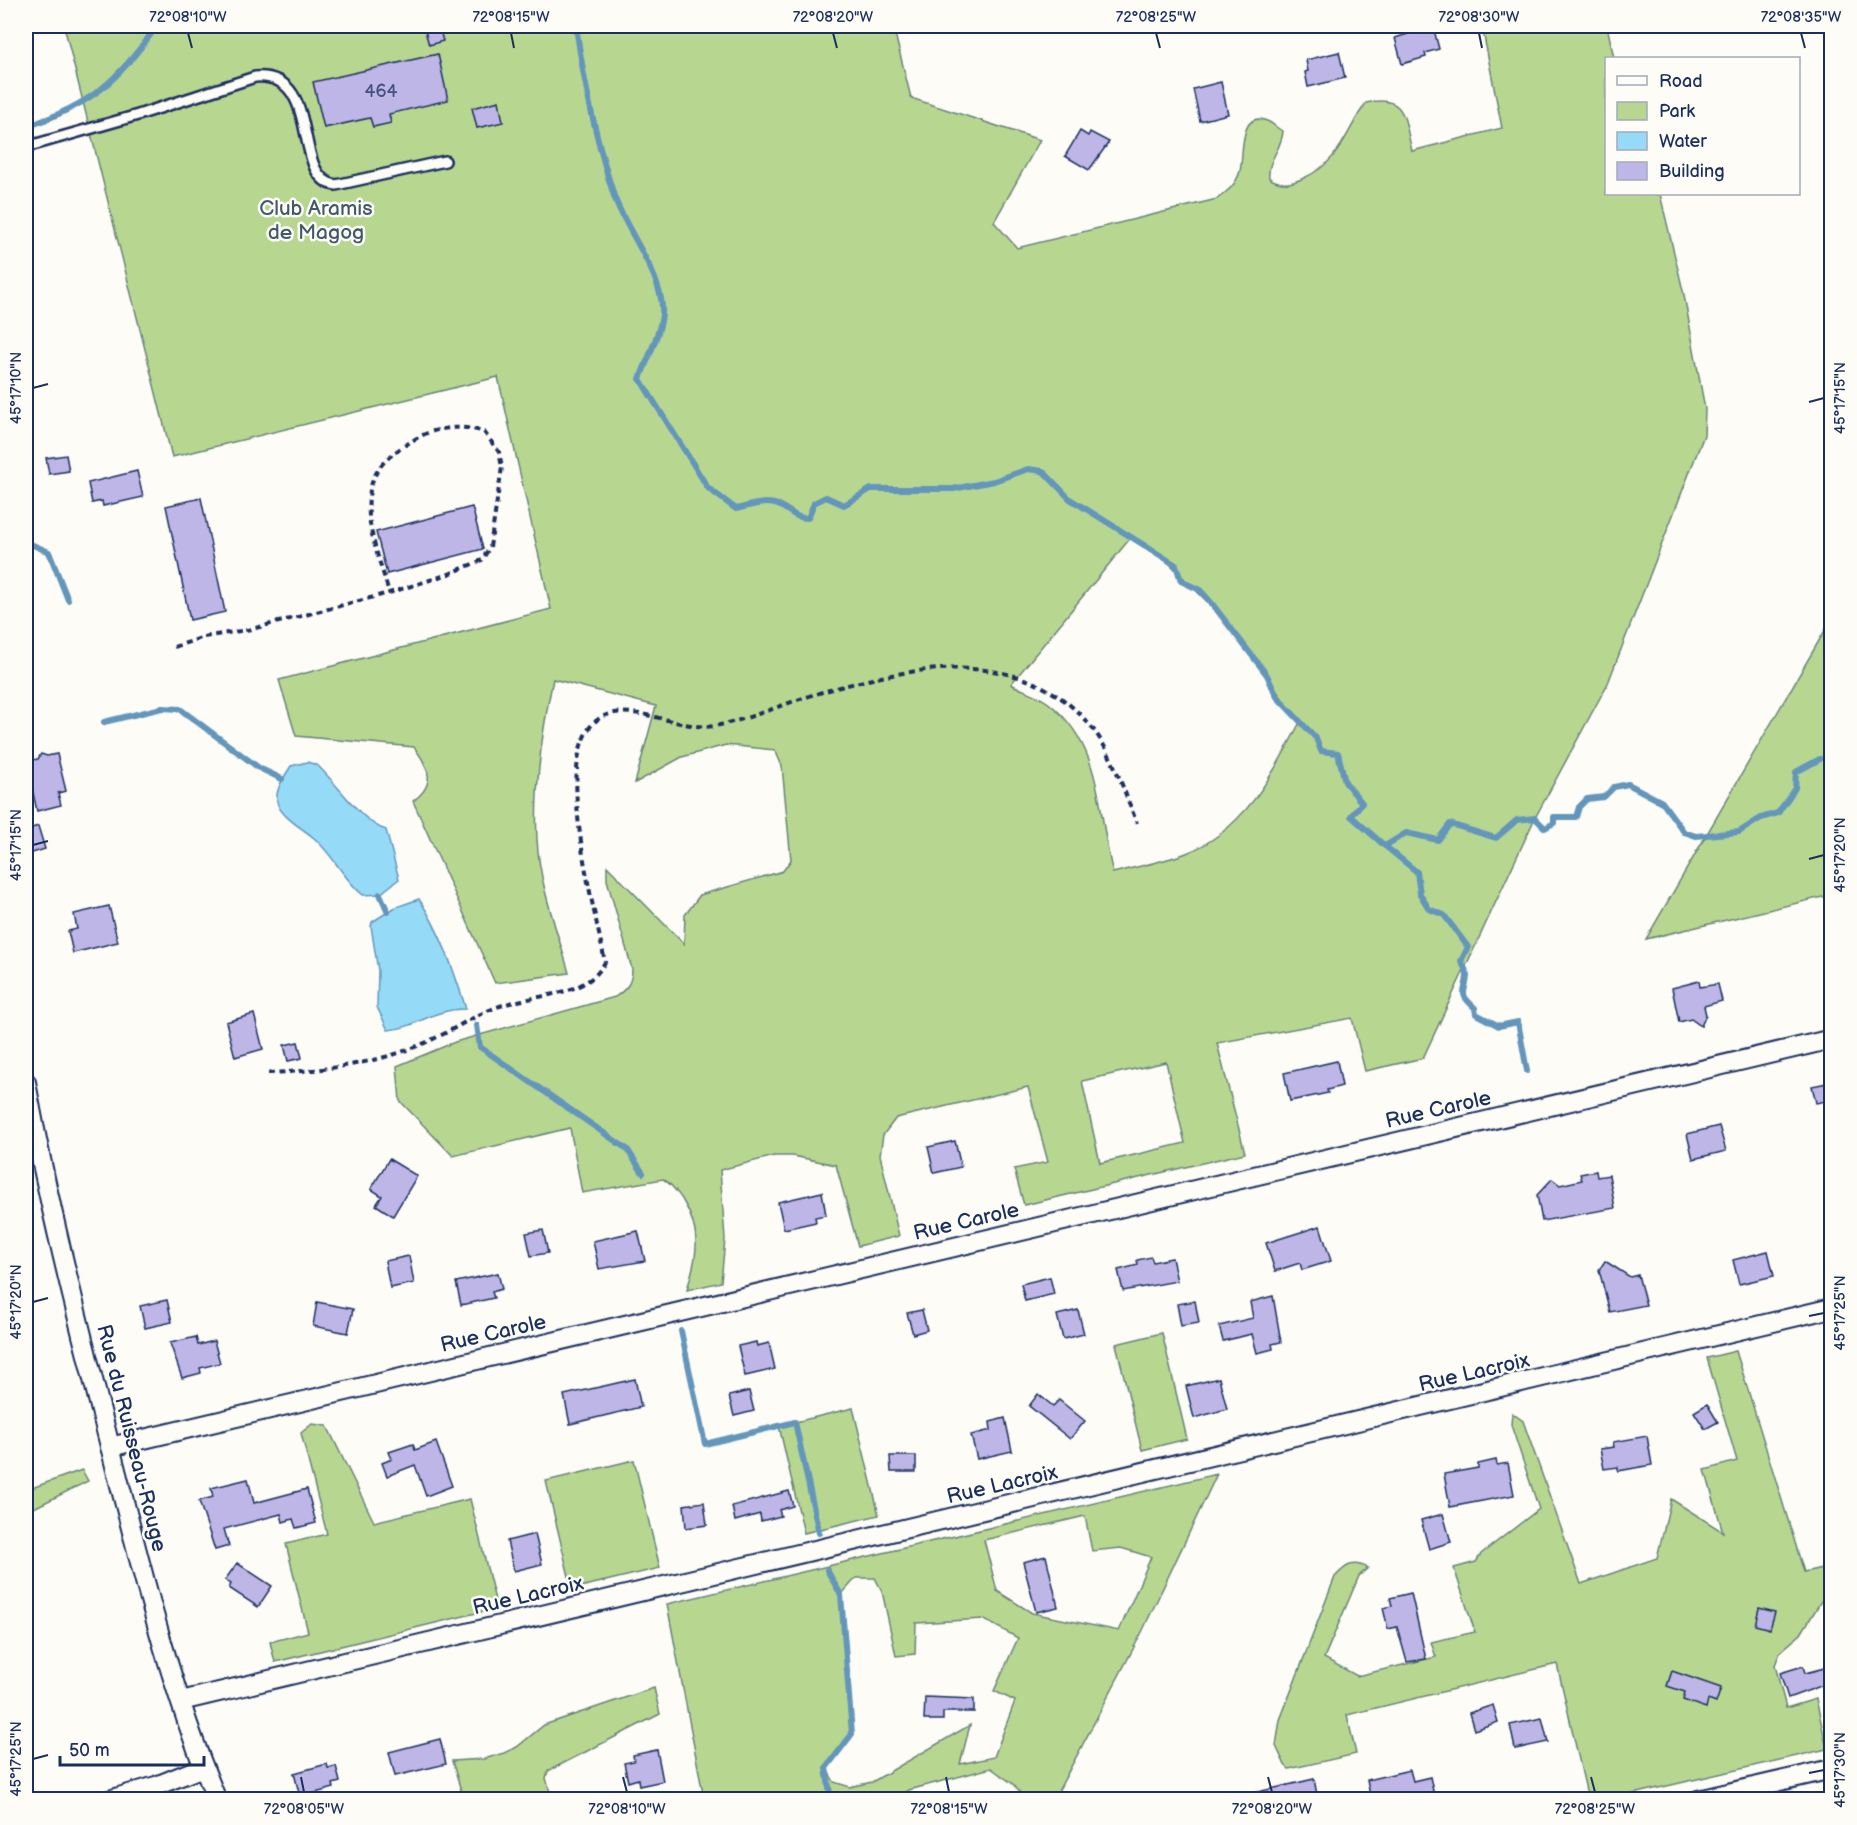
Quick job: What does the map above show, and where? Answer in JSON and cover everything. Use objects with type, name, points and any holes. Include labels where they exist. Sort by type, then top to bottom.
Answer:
[{"type":"street","name":"Rue Carole","points":[[110,1447],[1832,1039]]},
{"type":"street","name":"Rue du Ruisseau-Rouge","points":[[26,1082],[49,1196],[110,1447],[159,1634],[203,1767],[217,1800]]},
{"type":"street","name":"Rue Lacroix","points":[[181,1701],[1832,1308]]},
{"type":"street","points":[[109,1800],[203,1767]]},
{"type":"street","points":[[1698,1800],[1832,1768]]},
{"type":"lane","points":[[26,147],[138,115],[255,77],[267,76],[278,79],[292,92],[317,172],[328,184],[336,185],[446,161]]},
{"type":"path","points":[[174,647],[204,637],[252,629],[389,593],[477,563],[487,555],[502,467],[499,452],[484,432],[455,427],[417,438],[393,453],[380,467],[371,486],[368,507],[389,593]]},
{"type":"path","points":[[268,1073],[308,1072],[352,1065],[394,1054],[428,1042],[503,1005],[579,987],[599,973],[605,962],[581,846],[579,764],[581,741],[592,724],[616,712],[633,711],[689,727],[714,726],[820,693],[886,676],[948,669],[991,669],[1031,680],[1055,693],[1088,722],[1110,759],[1137,824]]},
{"type":"green space","name":"Club Aramis de Magog","points":[[64,26],[893,26],[911,98],[1040,140],[994,222],[1017,248],[1217,199],[1234,184],[1240,171],[1244,136],[1251,122],[1258,119],[1269,122],[1283,131],[1270,166],[1269,178],[1286,183],[1295,182],[1316,171],[1334,155],[1366,103],[1389,102],[1396,106],[1405,120],[1412,151],[1502,128],[1482,26],[1607,26],[1614,57],[1605,57],[1605,195],[1660,195],[1684,295],[1705,409],[1704,435],[1608,683],[1535,818],[1423,1058],[1365,1071],[1352,1018],[1217,1043],[1245,1153],[1024,1205],[1014,1169],[1048,1162],[1028,1087],[896,1118],[883,1135],[880,1155],[899,1236],[858,1246],[836,1165],[793,1156],[774,1156],[720,1170],[725,1239],[721,1282],[687,1290],[696,1244],[693,1222],[682,1199],[666,1181],[663,1179],[582,1193],[570,1128],[453,1156],[400,1101],[397,1066],[455,1042],[615,997],[623,991],[630,982],[632,969],[607,880],[607,866],[684,944],[685,915],[700,895],[783,871],[791,860],[782,766],[775,750],[726,745],[682,757],[635,783],[656,706],[553,679],[540,758],[537,839],[545,890],[569,973],[495,983],[413,801],[421,795],[428,782],[424,761],[414,747],[296,736],[279,680],[551,609],[498,377],[172,457]],"holes":[[[1132,536],[1171,565],[1219,614],[1300,722],[1279,762],[1254,800],[1223,832],[1184,854],[1113,873],[1096,783],[1081,741],[1068,722],[1051,705],[1042,698],[1011,684]],[[1166,1062],[1185,1143],[1100,1163],[1082,1081]]]},
{"type":"green space","points":[[1831,620],[1831,895],[1646,939]]},
{"type":"green space","points":[[1162,1333],[1187,1439],[1142,1450],[1116,1344]]},
{"type":"green space","points":[[1736,1351],[1804,1572],[1831,1566],[1831,1597],[1821,1601],[1801,1634],[1780,1652],[1775,1665],[1786,1708],[1816,1699],[1827,1749],[1611,1799],[1588,1799],[1557,1664],[1347,1715],[1356,1754],[1289,1769],[1285,1765],[1276,1746],[1280,1720],[1335,1577],[1343,1569],[1354,1564],[1368,1568],[1359,1576],[1324,1658],[1357,1676],[1436,1657],[1431,1642],[1475,1632],[1454,1568],[1476,1562],[1481,1554],[1539,1509],[1511,1425],[1512,1413],[1523,1421],[1581,1584],[1657,1558],[1671,1499],[1723,1532],[1705,1470],[1737,1461],[1707,1358]]},
{"type":"green space","points":[[853,1408],[879,1515],[804,1533],[779,1426]]},
{"type":"green space","points":[[312,1424],[327,1426],[374,1522],[470,1499],[497,1608],[275,1662],[270,1642],[308,1632],[286,1544],[327,1534],[301,1433]]},
{"type":"green space","points":[[634,1460],[660,1568],[572,1589],[546,1481]]},
{"type":"green space","points":[[82,1470],[88,1481],[26,1512],[26,1490]]},
{"type":"green space","points":[[1217,1474],[1142,1632],[1054,1799],[1025,1799],[1013,1784],[991,1768],[909,1790],[893,1799],[704,1799],[667,1604]],"holes":[[[1085,1516],[1092,1551],[1121,1548],[1151,1557],[1119,1631],[1032,1613],[997,1591],[984,1540]],[[856,1578],[875,1578],[882,1591],[896,1656],[915,1654],[916,1623],[983,1619],[1018,1638],[994,1691],[1015,1701],[994,1757],[960,1764],[970,1725],[872,1782],[850,1787],[834,1782],[826,1767],[851,1734],[841,1595]]]},
{"type":"green space","points":[[654,1688],[660,1714],[548,1771],[546,1778],[552,1799],[454,1799],[463,1797],[452,1761],[484,1759],[504,1753],[517,1747],[544,1725]]},
{"type":"water","points":[[307,762],[317,765],[368,820],[386,830],[399,879],[380,894],[363,895],[356,889],[322,846],[289,819],[278,805],[278,790],[291,766]]},
{"type":"water","points":[[419,899],[452,966],[466,1009],[443,1012],[408,1026],[388,1030],[377,1007],[378,971],[371,926],[372,922],[394,908]]},
{"type":"building","points":[[1433,26],[1439,49],[1425,53],[1426,57],[1402,64],[1395,38]]},
{"type":"building","points":[[439,27],[443,41],[429,45],[425,31]]},
{"type":"building","points":[[1339,52],[1345,78],[1308,87],[1305,72],[1308,71],[1306,60]]},
{"type":"building","points":[[438,54],[448,100],[389,114],[391,123],[373,127],[370,118],[324,128],[313,82]]},
{"type":"building","points":[[1221,82],[1228,114],[1200,121],[1193,89]]},
{"type":"building","points":[[499,101],[503,122],[477,128],[472,108]]},
{"type":"building","points":[[1080,131],[1088,136],[1090,132],[1109,142],[1089,170],[1065,156]]},
{"type":"building","points":[[66,455],[69,471],[49,474],[46,458]]},
{"type":"building","points":[[137,471],[143,497],[103,506],[102,501],[92,503],[88,483]]},
{"type":"building","points":[[201,498],[225,612],[190,620],[166,506]]},
{"type":"building","points":[[472,507],[483,549],[387,574],[376,532]]},
{"type":"building","points":[[41,754],[47,756],[57,754],[66,791],[58,793],[61,805],[37,811],[26,761],[38,759]]},
{"type":"building","points":[[38,826],[45,849],[26,855],[26,830]]},
{"type":"building","points":[[109,906],[118,942],[73,953],[68,931],[77,929],[74,914]]},
{"type":"building","points":[[1699,981],[1700,987],[1718,984],[1722,1001],[1704,1006],[1706,1015],[1701,1026],[1691,1019],[1679,1022],[1672,988]]},
{"type":"building","points":[[254,1014],[263,1049],[235,1057],[226,1022]]},
{"type":"building","points":[[298,1042],[302,1058],[288,1061],[284,1045]]},
{"type":"building","points":[[1337,1061],[1342,1086],[1327,1090],[1328,1093],[1290,1101],[1284,1073]]},
{"type":"building","points":[[1832,1082],[1832,1100],[1816,1103],[1812,1086]]},
{"type":"building","points":[[1719,1126],[1726,1151],[1693,1159],[1687,1134]]},
{"type":"building","points":[[955,1141],[961,1167],[934,1173],[928,1147]]},
{"type":"building","points":[[389,1159],[417,1176],[393,1216],[376,1205],[382,1196],[371,1189]]},
{"type":"building","points":[[1596,1171],[1597,1177],[1609,1175],[1615,1208],[1542,1221],[1537,1195],[1552,1179],[1560,1185],[1582,1180],[1580,1174]]},
{"type":"building","points":[[822,1192],[826,1215],[815,1217],[816,1222],[784,1229],[778,1202]]},
{"type":"building","points":[[1320,1226],[1331,1261],[1302,1270],[1300,1263],[1275,1271],[1266,1243]]},
{"type":"building","points":[[543,1230],[548,1253],[531,1256],[526,1233]]},
{"type":"building","points":[[638,1231],[645,1261],[599,1269],[593,1241]]},
{"type":"building","points":[[1768,1251],[1774,1276],[1739,1284],[1733,1260]]},
{"type":"building","points":[[409,1256],[414,1283],[390,1288],[385,1261]]},
{"type":"building","points":[[1151,1257],[1153,1262],[1172,1258],[1177,1281],[1123,1291],[1118,1270],[1138,1265],[1137,1260]]},
{"type":"building","points":[[1605,1261],[1630,1277],[1638,1275],[1646,1305],[1610,1312],[1599,1270]]},
{"type":"building","points":[[498,1273],[502,1289],[492,1292],[494,1298],[461,1305],[456,1282]]},
{"type":"building","points":[[1050,1277],[1054,1294],[1025,1301],[1021,1284]]},
{"type":"building","points":[[1273,1296],[1281,1342],[1272,1344],[1273,1349],[1257,1353],[1252,1334],[1223,1341],[1219,1326],[1253,1318],[1250,1302]]},
{"type":"building","points":[[167,1300],[172,1322],[145,1328],[140,1306]]},
{"type":"building","points":[[1195,1301],[1199,1323],[1181,1326],[1177,1304]]},
{"type":"building","points":[[317,1302],[353,1309],[348,1333],[313,1326]]},
{"type":"building","points":[[922,1310],[927,1330],[913,1334],[907,1313]]},
{"type":"building","points":[[1078,1310],[1084,1334],[1063,1339],[1057,1315]]},
{"type":"building","points":[[196,1337],[198,1345],[214,1341],[220,1363],[200,1368],[201,1373],[182,1378],[170,1343]]},
{"type":"building","points":[[756,1342],[757,1346],[769,1343],[775,1369],[745,1376],[738,1346]]},
{"type":"building","points":[[1219,1378],[1227,1409],[1194,1418],[1186,1386]]},
{"type":"building","points":[[635,1379],[641,1407],[570,1424],[564,1395]]},
{"type":"building","points":[[749,1391],[754,1411],[734,1416],[729,1396]]},
{"type":"building","points":[[1038,1394],[1053,1406],[1059,1400],[1085,1421],[1070,1439],[1029,1406]]},
{"type":"building","points":[[1707,1404],[1718,1422],[1705,1429],[1694,1412]]},
{"type":"building","points":[[1005,1418],[1012,1451],[977,1459],[971,1435],[991,1430],[990,1422]]},
{"type":"building","points":[[1647,1436],[1652,1465],[1618,1471],[1618,1467],[1604,1469],[1600,1449],[1614,1447],[1613,1442]]},
{"type":"building","points":[[436,1442],[452,1486],[426,1496],[415,1465],[387,1476],[382,1463],[392,1459],[389,1452],[413,1444],[415,1450]]},
{"type":"building","points":[[890,1456],[916,1456],[916,1472],[891,1472]]},
{"type":"building","points":[[1496,1460],[1497,1465],[1508,1463],[1514,1495],[1450,1507],[1444,1474],[1478,1468],[1478,1464]]},
{"type":"building","points":[[248,1479],[254,1503],[307,1489],[316,1523],[296,1528],[293,1519],[283,1522],[281,1514],[224,1529],[229,1546],[215,1550],[199,1501],[213,1497],[211,1488]]},
{"type":"building","points":[[789,1491],[793,1506],[779,1510],[781,1516],[761,1521],[760,1514],[735,1521],[732,1506]]},
{"type":"building","points":[[704,1502],[707,1525],[686,1528],[684,1505]]},
{"type":"building","points":[[1443,1514],[1451,1542],[1429,1549],[1421,1520]]},
{"type":"building","points":[[535,1534],[542,1564],[514,1571],[507,1541]]},
{"type":"building","points":[[1046,1556],[1058,1607],[1036,1612],[1023,1562]]},
{"type":"building","points":[[237,1563],[272,1586],[258,1607],[229,1588],[231,1584],[225,1580]]},
{"type":"building","points":[[1411,1593],[1426,1659],[1407,1662],[1397,1627],[1388,1629],[1383,1608],[1392,1606],[1390,1598]]},
{"type":"building","points":[[1759,1608],[1775,1612],[1770,1629],[1755,1625]]},
{"type":"building","points":[[1803,1666],[1805,1673],[1832,1666],[1832,1682],[1788,1698],[1780,1673]]},
{"type":"building","points":[[1672,1671],[1721,1688],[1716,1703],[1708,1700],[1706,1708],[1683,1700],[1685,1692],[1667,1686]]},
{"type":"building","points":[[925,1697],[974,1699],[974,1712],[943,1712],[943,1720],[924,1720]]},
{"type":"building","points":[[1493,1705],[1498,1722],[1474,1730],[1469,1713]]},
{"type":"building","points":[[1542,1718],[1548,1742],[1515,1749],[1510,1725]]},
{"type":"building","points":[[440,1739],[446,1764],[395,1776],[389,1752]]},
{"type":"building","points":[[657,1750],[663,1781],[639,1786],[638,1779],[628,1782],[624,1763],[634,1761],[633,1755]]},
{"type":"building","points":[[327,1764],[328,1768],[336,1766],[340,1782],[333,1784],[334,1788],[300,1797],[294,1773]]},
{"type":"building","points":[[1410,1770],[1413,1781],[1430,1777],[1435,1800],[1371,1800],[1367,1780]]},
{"type":"building","points":[[1314,1779],[1318,1800],[1254,1800],[1253,1793]]},
{"type":"waterway","points":[[26,127],[69,109],[101,89],[115,77],[157,26]]},
{"type":"waterway","points":[[576,26],[591,111],[614,196],[651,270],[661,300],[662,314],[659,330],[640,379],[708,488],[736,509],[767,503],[778,505],[799,517],[808,518],[814,503],[826,497],[844,505],[871,489],[953,489],[994,481],[1028,469],[1043,471],[1070,499],[1176,565],[1181,581],[1200,590],[1267,675],[1277,697],[1316,738],[1321,751],[1338,753],[1345,782],[1362,803],[1351,816],[1385,846],[1406,833],[1438,840],[1450,824],[1496,838],[1517,820],[1535,818],[1545,828],[1554,823],[1554,817],[1576,817],[1579,807],[1587,799],[1604,797],[1614,787],[1628,784],[1662,802],[1684,832],[1696,836],[1739,832],[1761,818],[1778,813],[1795,788],[1796,772],[1820,759]]},
{"type":"waterway","points":[[26,542],[49,552],[68,600]]},
{"type":"waterway","points":[[104,722],[162,708],[180,709],[259,768],[282,779]]},
{"type":"waterway","points":[[1385,846],[1417,872],[1420,894],[1429,909],[1444,915],[1468,947],[1461,961],[1467,976],[1464,996],[1475,1008],[1476,1014],[1499,1026],[1518,1022],[1527,1071]]},
{"type":"waterway","points":[[380,894],[388,912]]},
{"type":"waterway","points":[[477,1025],[480,1047],[627,1149],[643,1173]]},
{"type":"waterway","points":[[681,1331],[705,1444],[795,1422],[819,1533]]},
{"type":"waterway","points":[[827,1570],[841,1595],[852,1734],[826,1768],[831,1800]]}]
